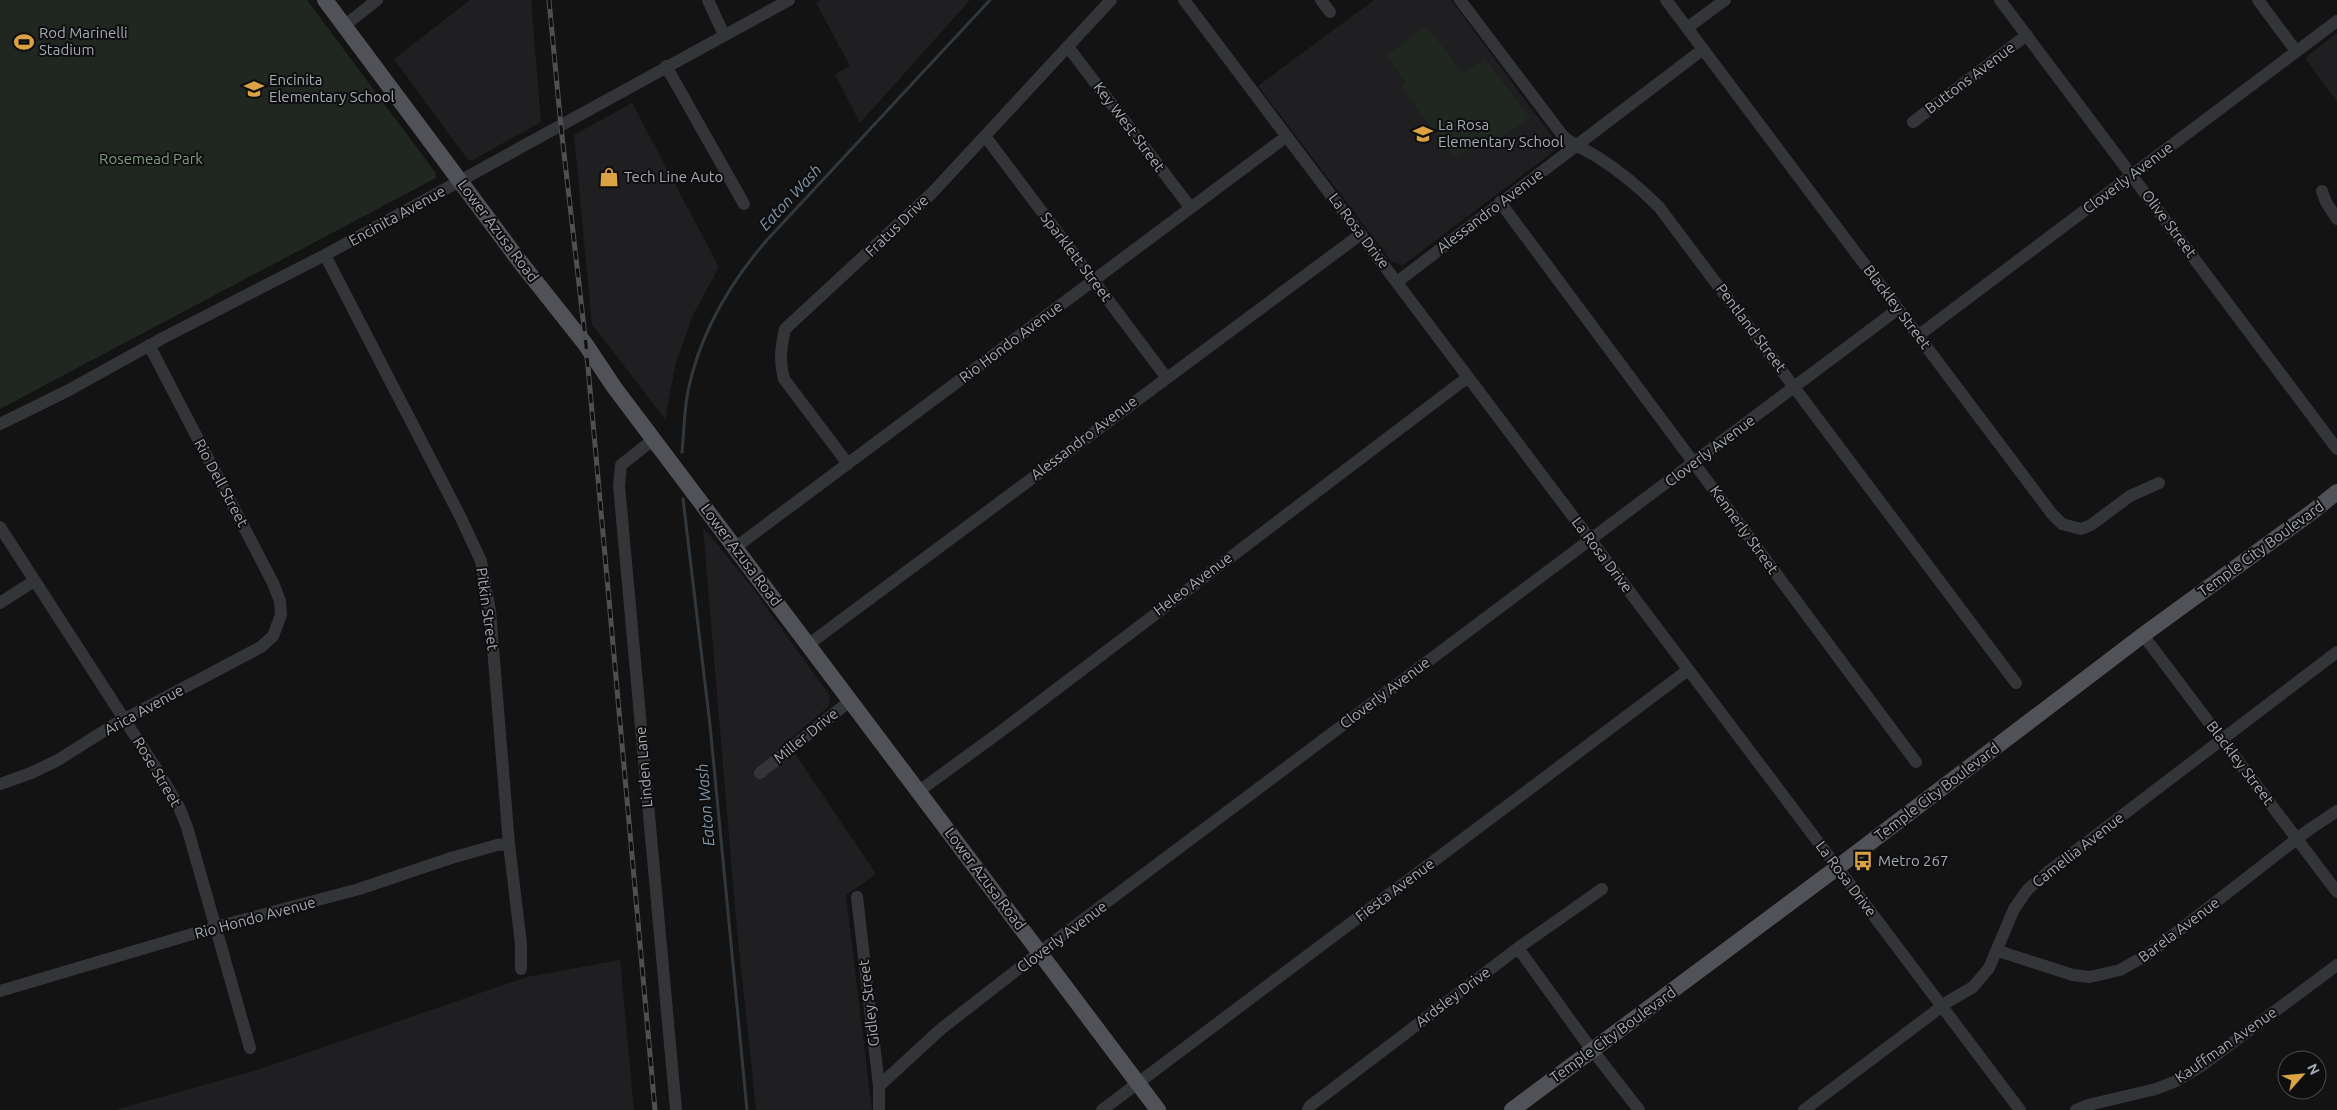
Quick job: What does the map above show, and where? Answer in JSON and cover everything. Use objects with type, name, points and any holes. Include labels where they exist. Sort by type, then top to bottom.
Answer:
[{"type":"main road","name":"Lower Azusa Road","points":[[324,0],[521,263],[586,345],[614,387],[1158,1110]]},
{"type":"main road","name":"Temple City Boulevard","points":[[1512,1110],[1838,867],[2143,635],[2337,492]]},
{"type":"street","points":[[344,26],[377,0]]},
{"type":"street","points":[[708,0],[724,35]]},
{"type":"street","name":"Encinita Avenue","points":[[0,424],[325,255],[789,0]]},
{"type":"street","name":"Fratus Drive","points":[[848,464],[784,379],[780,366],[780,353],[785,329],[905,219],[1111,0]]},
{"type":"street","name":"La Rosa Drive","points":[[1184,0],[1838,867],[1941,1008],[2020,1110]]},
{"type":"street","points":[[1322,0],[1330,12]]},
{"type":"street","name":"Pentland Street","points":[[1460,0],[1563,136],[1634,182],[1659,207],[2016,683]]},
{"type":"street","name":"Blackley Street","points":[[1666,0],[2052,514],[2062,524],[2081,529],[2090,525],[2130,496],[2159,483]]},
{"type":"street","points":[[1687,28],[1725,0]]},
{"type":"street","name":"Olive Street","points":[[2000,0],[2337,449]]},
{"type":"street","points":[[2258,0],[2296,51]]},
{"type":"street","name":"Cloverly Avenue","points":[[1918,335],[2337,21]]},
{"type":"street","name":"Buttons Avenue","points":[[1913,122],[2027,35]]},
{"type":"street","name":"Key West Street","points":[[1068,47],[1190,208]]},
{"type":"street","name":"Alessandro Avenue","points":[[1397,282],[1702,50]]},
{"type":"street","points":[[666,66],[744,204]]},
{"type":"street","name":"Sparklett Street","points":[[985,136],[1166,377]]},
{"type":"street","name":"Rio Hondo Avenue","points":[[736,547],[1286,136]]},
{"type":"street","points":[[2322,191],[2326,202],[2337,219]]},
{"type":"street","name":"Kennerly Street","points":[[1500,202],[1916,762]]},
{"type":"street","name":"Alessandro Avenue","points":[[809,644],[1361,234]]},
{"type":"street","name":"Pitkin Street","points":[[325,255],[460,516],[481,561],[490,611],[522,969]]},
{"type":"street","name":"Cloverly Avenue","points":[[879,1086],[941,1029],[1040,952],[1898,309]]},
{"type":"street","name":"Rio Dell Street","points":[[149,346],[273,584],[280,601],[281,615],[279,625]]},
{"type":"street","name":"Heleo Avenue","points":[[919,791],[1468,377]]},
{"type":"street","name":"Linden Lane","points":[[654,439],[621,465],[619,486],[676,1110]]},
{"type":"street","name":"Rose Street","points":[[0,527],[125,719],[178,807],[187,827],[250,1048]]},
{"type":"street","points":[[0,603],[34,581]]},
{"type":"street","name":"Arica Avenue","points":[[0,784],[31,773],[58,760],[125,719],[248,655],[273,636],[279,625]]},
{"type":"street","name":"Blackley Street","points":[[2143,635],[2337,892]]},
{"type":"street","name":"Camellia Avenue","points":[[1804,1110],[1973,986],[1989,968],[1998,951],[2014,909],[2028,889],[2337,652]]},
{"type":"street","name":"Fiesta Avenue","points":[[1102,1110],[1688,670]]},
{"type":"street","name":"Miller Drive","points":[[760,773],[851,700]]},
{"type":"street","name":"Barela Avenue","points":[[1998,951],[2073,975],[2090,977],[2120,970],[2150,954],[2337,810]]},
{"type":"street","name":"Rio Hondo Avenue","points":[[0,991],[216,927],[320,900],[497,845],[510,844]]},
{"type":"street","name":"Ardsley Drive","points":[[1308,1110],[1310,1106],[1518,948],[1602,889]]},
{"type":"street","name":"Gidley Street","points":[[857,897],[879,1086],[879,1110]]},
{"type":"street","points":[[1518,948],[1639,1110]]},
{"type":"street","name":"Kauffman Avenue","points":[[2076,1110],[2088,1105],[2156,1089],[2176,1081],[2204,1064],[2337,965]]},
{"type":"shaded area","points":[[470,0],[531,0],[541,122],[473,160],[468,160],[394,59]]},
{"type":"shaded area","points":[[821,0],[970,0],[860,123],[835,74],[850,66],[816,3]]},
{"type":"shaded area","name":"La Rosa Elementary School","points":[[1374,0],[1451,0],[1557,143],[1553,152],[1403,265],[1392,262],[1258,86]]},
{"type":"shaded area","points":[[2337,33],[2337,102],[2305,58]]},
{"type":"shaded area","points":[[632,103],[719,267],[693,315],[676,362],[665,419],[592,324],[574,135]]},
{"type":"shaded area","points":[[703,527],[754,590],[830,696],[829,706],[787,742],[876,874],[846,895],[872,1110],[756,1110],[736,920]]},
{"type":"shaded area","points":[[620,960],[634,1110],[115,1110],[257,1070],[527,977]]},
{"type":"green space","name":"Rosemead Park","points":[[0,0],[307,0],[435,172],[436,178],[0,409]]},
{"type":"green space","points":[[1426,26],[1464,74],[1485,59],[1530,117],[1494,142],[1476,143],[1455,159],[1401,87],[1405,81],[1386,56]]},
{"type":"waterway","name":"Eaton Wash","points":[[682,452],[688,391],[693,370],[717,311],[740,274],[767,240],[990,0]]},
{"type":"waterway","name":"Eaton Wash","points":[[683,499],[710,725],[747,1110]]},
{"type":"railway","points":[[549,0],[561,127],[586,345],[655,1110]]},
{"type":"place","name":"Rod Marinelli Stadium","points":[[24,42]]},
{"type":"place","name":"Encinita Elementary School","points":[[254,89]]},
{"type":"place","name":"La Rosa Elementary School","points":[[1423,134]]},
{"type":"place","name":"Tech Line Auto","points":[[609,177]]},
{"type":"place","name":"Metro 267","points":[[1863,861]]}]
